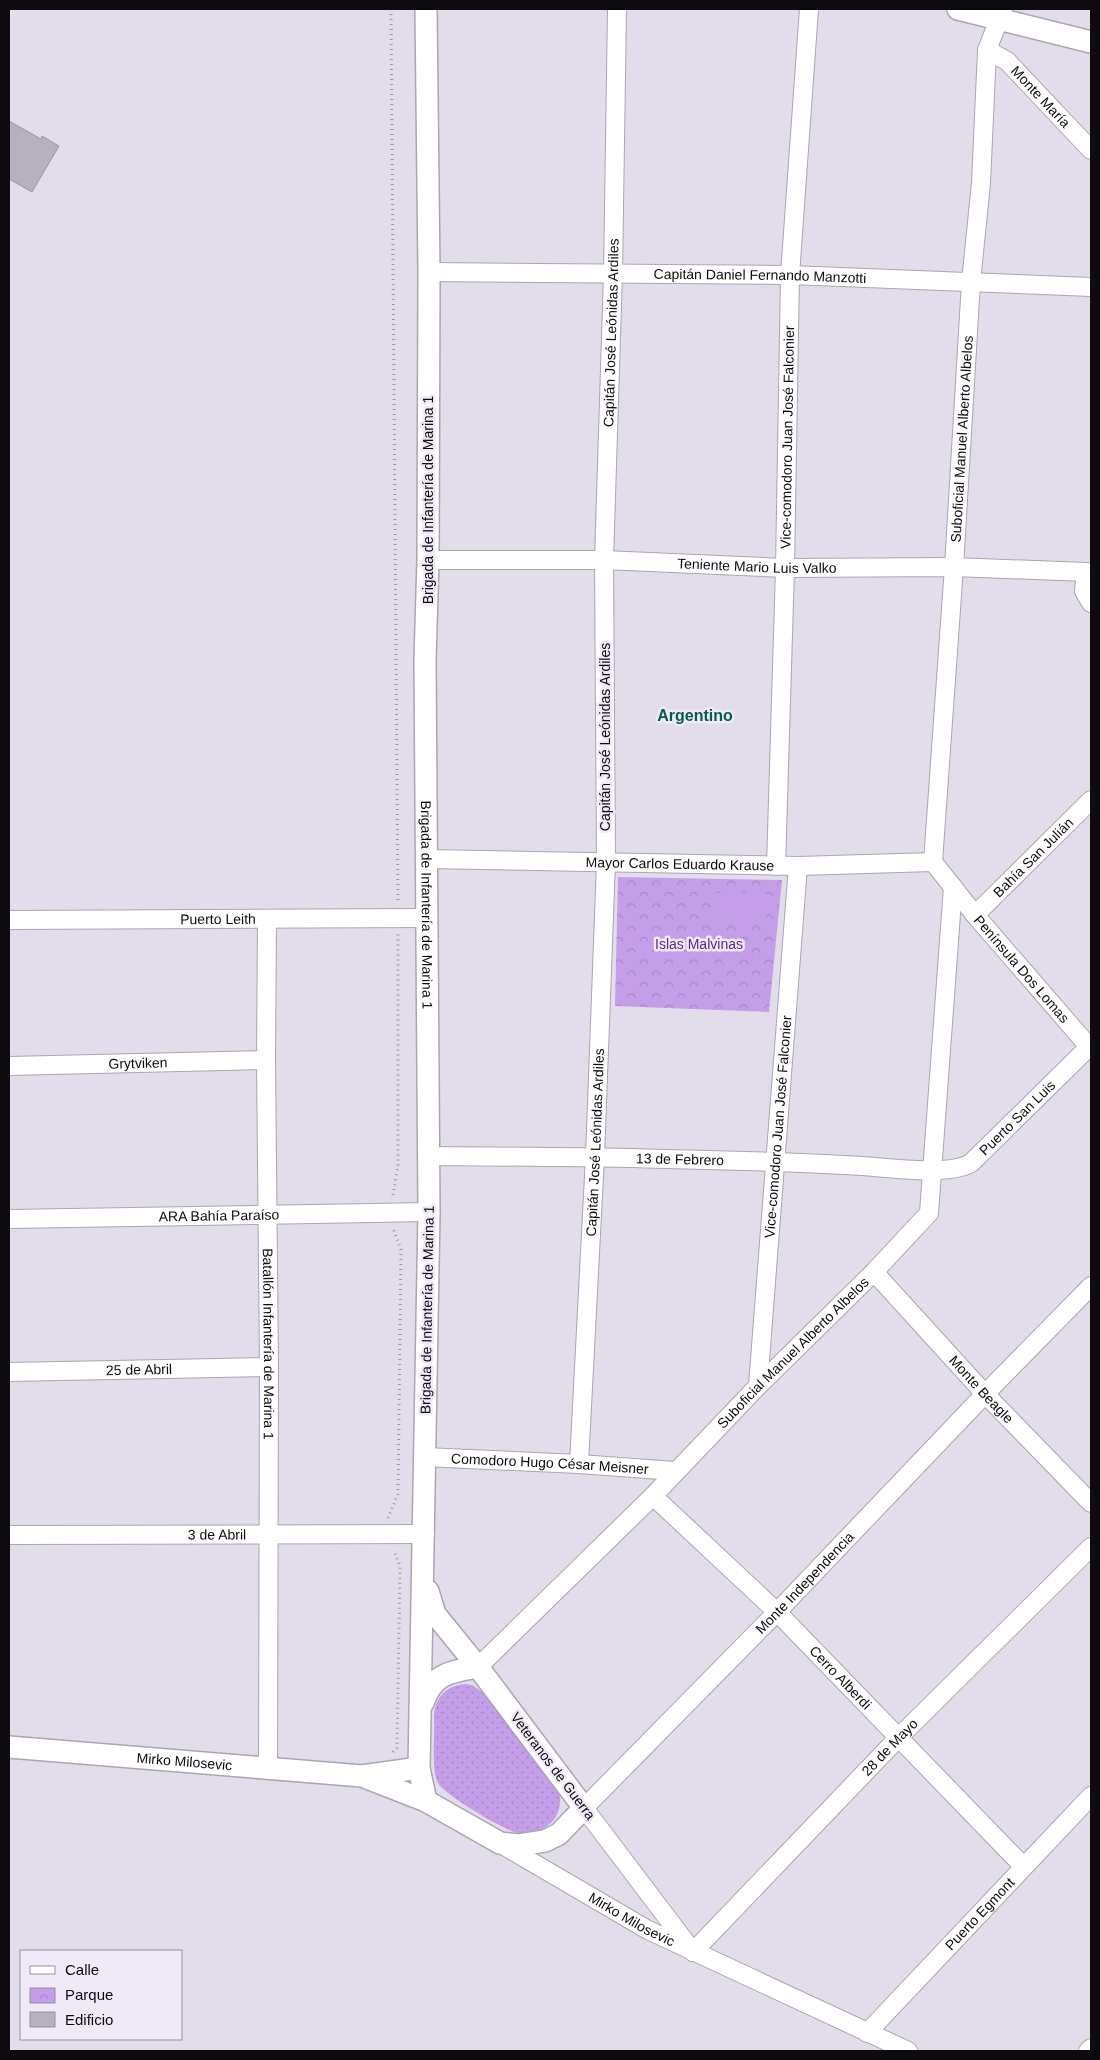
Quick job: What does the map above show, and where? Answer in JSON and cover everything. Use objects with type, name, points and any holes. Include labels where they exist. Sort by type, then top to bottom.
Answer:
[{"type":"street","name":"Brigada de Infantería de Marina 1","points":[[426,9],[429,272],[428,560],[425,660],[429,1212],[420,1768],[426,1801]]},
{"type":"street","name":"Capitán José Leónidas Ardiles","points":[[578,1464],[595,1158],[606,862],[604,560],[613,274],[617,9]]},
{"type":"street","name":"Vice-comodoro Juan José Falconier","points":[[776,866],[785,568],[790,275],[809,9]]},
{"type":"street","points":[[958,9],[1002,14],[1091,42]]},
{"type":"street","name":"Suboficial Manuel Alberto Albelos","points":[[933,862],[954,567],[971,282],[981,184],[987,50],[1002,14]]},
{"type":"street","name":"Monte María","points":[[987,50],[1007,61],[1091,150]]},
{"type":"street","name":"Capitán Daniel Fernando Manzotti","points":[[429,272],[790,275],[1091,286]]},
{"type":"street","name":"Teniente Mario Luis Valko","points":[[428,560],[604,560],[785,568],[954,567],[1088,569]]},
{"type":"street","points":[[1088,569],[1084,591],[1091,603]]},
{"type":"street","name":"Bahía San Julián","points":[[976,915],[1091,800]]},
{"type":"street","name":"Mayor Carlos Eduardo Krause","points":[[426,858],[776,866],[933,862]]},
{"type":"street","name":"Península Dos Lomas","points":[[933,862],[976,915],[1091,1047]]},
{"type":"street","name":"Vice-comodoro Juan José Falconier","points":[[758,1386],[798,866]]},
{"type":"street","name":"Suboficial Manuel Alberto Albelos","points":[[478,1667],[654,1496],[675,1471],[874,1272],[929,1213],[953,886]]},
{"type":"street","name":"Puerto Leith","points":[[9,920],[426,918]]},
{"type":"street","name":"Batallón Infantería de Marina 1","points":[[267,920],[268,1768]]},
{"type":"street","name":"Puerto San Luis","points":[[932,1170],[963,1168],[971,1163],[1091,1047]]},
{"type":"street","name":"Grytviken","points":[[9,1066],[266,1060]]},
{"type":"street","name":"13 de Febrero","points":[[428,1156],[774,1161],[932,1170]]},
{"type":"street","name":"ARA Bahía Paraíso","points":[[9,1219],[429,1212]]},
{"type":"street","name":"Monte Beagle","points":[[874,1272],[986,1394],[1091,1503]]},
{"type":"street","name":"Monte Independencia","points":[[500,1843],[520,1845],[545,1841],[559,1834],[777,1612],[1091,1286]]},
{"type":"street","name":"25 de Abril","points":[[9,1372],[269,1367]]},
{"type":"street","name":"Comodoro Hugo César Meisner","points":[[424,1457],[578,1464],[675,1471]]},
{"type":"street","name":"Cerro Alberdi","points":[[654,1496],[777,1612],[1024,1866]]},
{"type":"street","name":"3 de Abril","points":[[9,1535],[425,1534]]},
{"type":"street","name":"28 de Mayo","points":[[693,1952],[898,1738],[1091,1547]]},
{"type":"street","name":"Veteranos de Guerra","points":[[424,1577],[435,1614],[478,1667],[693,1952]]},
{"type":"street","points":[[421,1708],[426,1695],[437,1679],[453,1672],[478,1667]]},
{"type":"street","name":"Mirko Milosevic","points":[[9,1747],[362,1776],[420,1768]]},
{"type":"street","name":"Mirko Milosevic","points":[[362,1776],[426,1801],[648,1930],[908,2051]]},
{"type":"street","name":"Puerto Egmont","points":[[867,2033],[1091,1796]]},
{"type":"street","points":[[1088,2051],[1091,2048]]},
{"type":"green space","name":"Islas Malvinas","points":[[618,877],[782,880],[769,1012],[615,1006]]},
{"type":"green space","points":[[713,893],[766,893],[766,919],[713,919]]},
{"type":"green space","points":[[465,1684],[472,1685],[485,1694],[558,1789],[560,1804],[558,1811],[552,1822],[543,1829],[528,1833],[511,1831],[462,1803],[438,1783],[434,1761],[434,1712],[438,1700],[446,1691]]},
{"type":"building","points":[[9,121],[41,139],[42,136],[59,146],[32,192],[9,179]]},
{"type":"district","name":"Argentino","points":[[695,715]]}]
